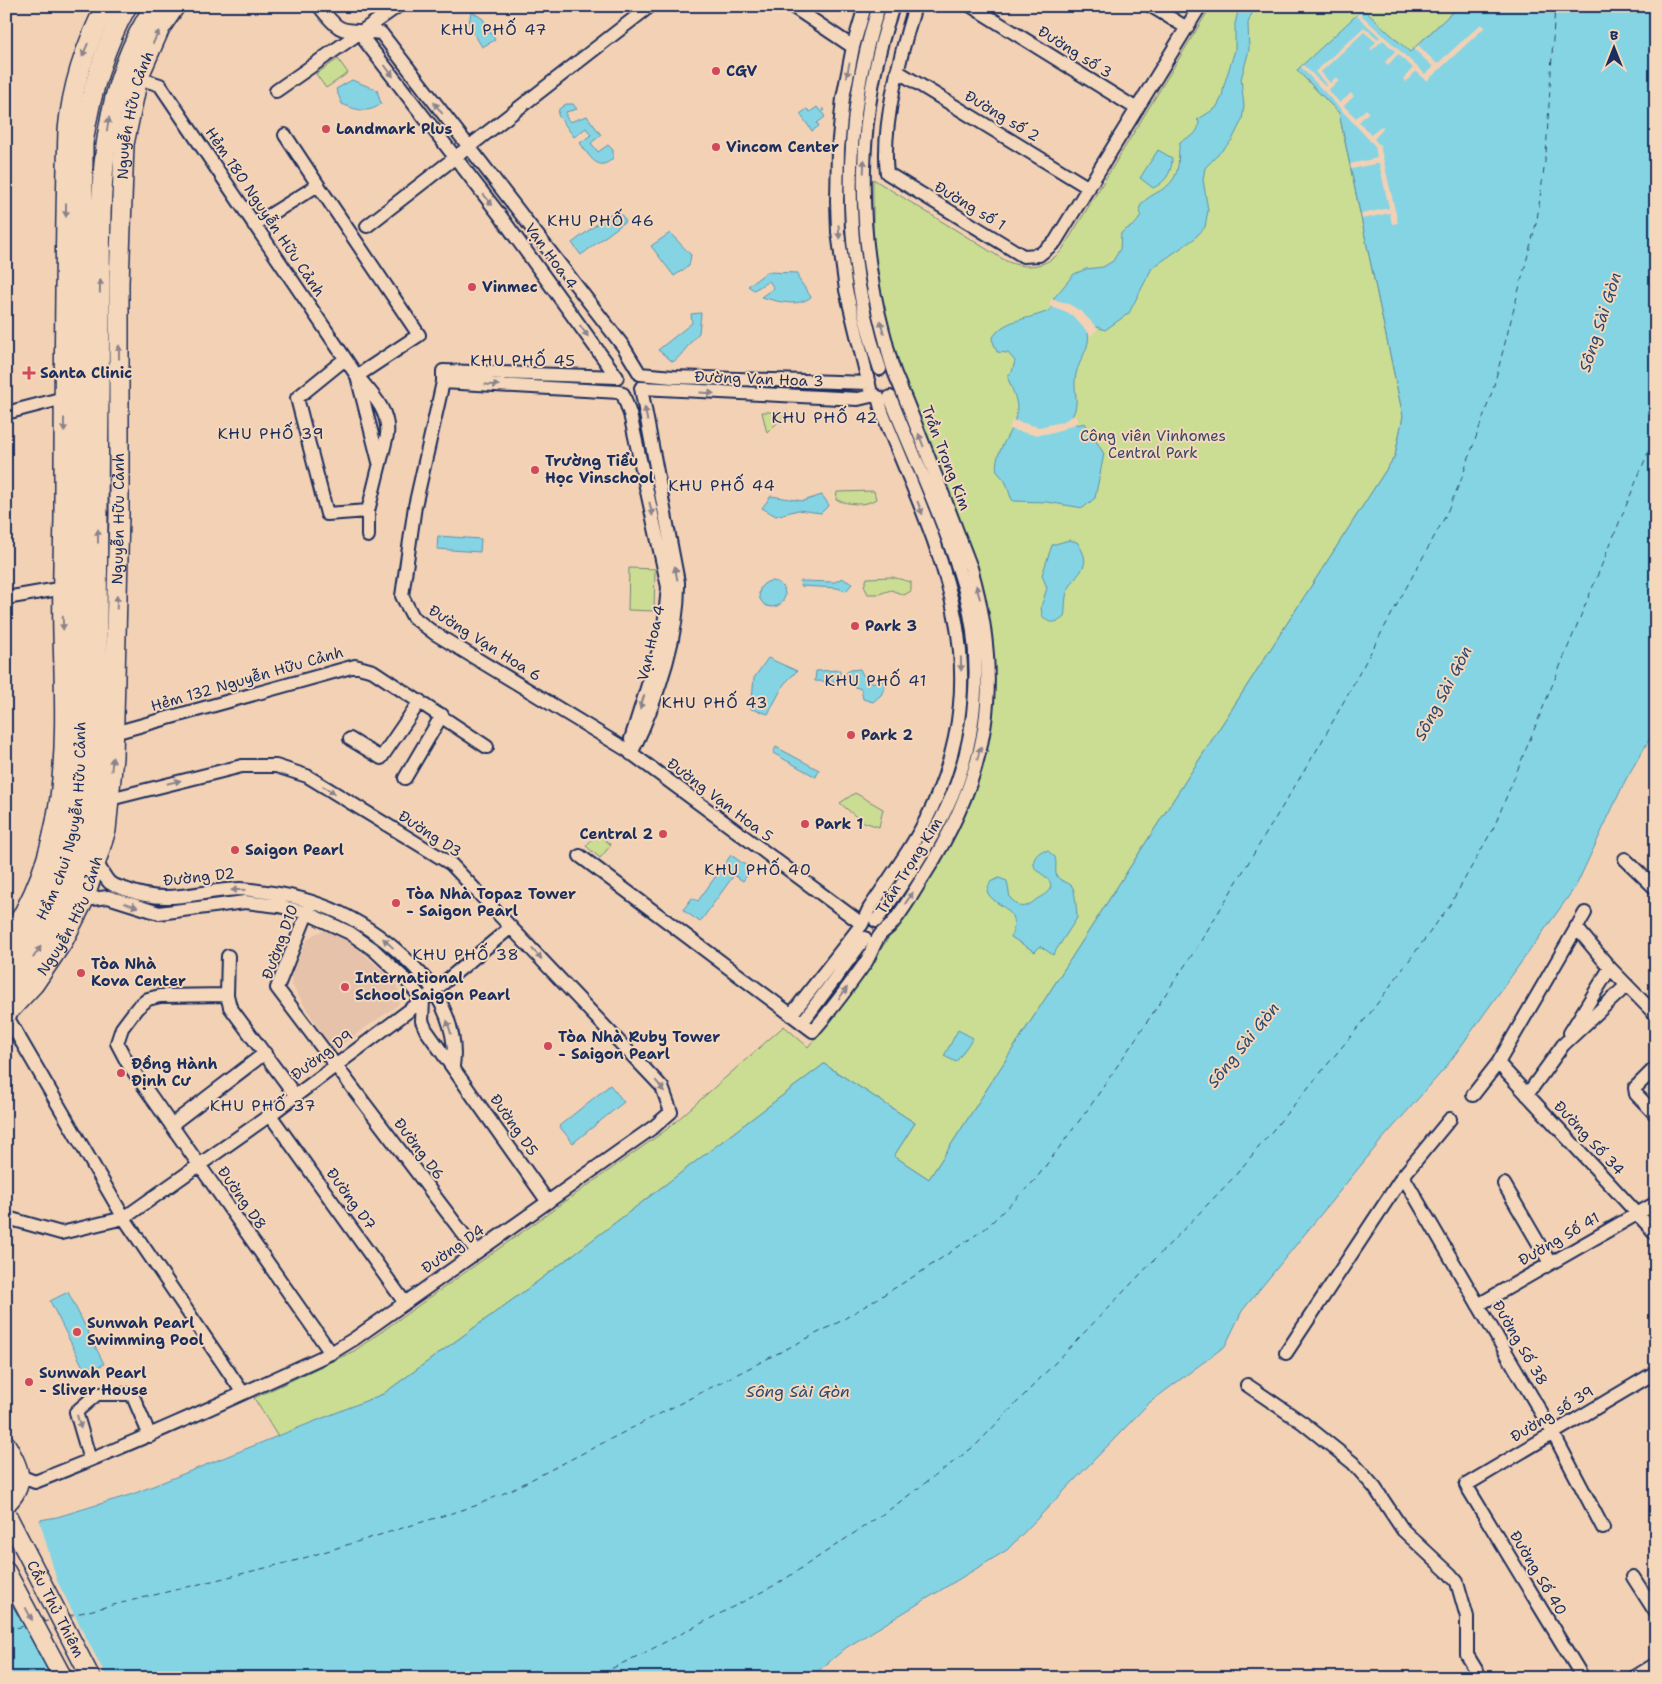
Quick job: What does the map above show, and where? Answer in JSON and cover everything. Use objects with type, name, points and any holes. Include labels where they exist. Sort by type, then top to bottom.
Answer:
[{"type":"main road","name":"Nguyễn Hữu Cảnh","points":[[97,708],[69,115],[81,60],[106,6]]},
{"type":"main road","name":"Nguyễn Hữu Cảnh","points":[[80,662],[83,144],[88,110],[95,84],[110,42],[127,6]]},
{"type":"main road","name":"Nguyễn Hữu Cảnh","points":[[6,1015],[34,984],[63,941],[84,900],[97,864],[106,830],[110,799],[88,736],[64,588],[101,203],[103,158],[109,118],[119,76],[129,50],[139,30],[155,6]]},
{"type":"main road","name":"Nguyễn Hữu Cảnh","points":[[6,942],[42,879],[61,800],[65,767],[88,736],[119,515],[118,399],[124,144],[138,78],[160,28],[175,6]]},
{"type":"main road","points":[[81,398],[118,399]]},
{"type":"main road","name":"Hầm chui Nguyễn Hữu Cảnh","points":[[6,990],[36,953],[62,907],[73,880],[90,820],[94,793],[80,662]]},
{"type":"main road","name":"Hầm chui Nguyễn Hữu Cảnh","points":[[6,967],[39,920],[64,861],[76,815],[88,736],[97,708]]},
{"type":"main road","points":[[6,1444],[20,1476],[19,1488],[6,1504]]},
{"type":"main road","name":"Cầu Thủ Thiêm","points":[[6,1513],[91,1678]]},
{"type":"main road","name":"Cầu Thủ Thiêm","points":[[6,1571],[63,1678]]},
{"type":"street","points":[[319,6],[333,24],[345,32],[364,30]]},
{"type":"street","points":[[276,91],[398,6]]},
{"type":"street","points":[[367,226],[650,6]]},
{"type":"street","points":[[792,6],[853,47]]},
{"type":"street","name":"Trần Trọng Kim","points":[[865,6],[853,47],[843,98],[838,149],[838,232],[852,324],[869,381],[881,396],[955,559],[964,589],[974,644],[975,671],[970,734],[947,808],[924,850],[876,921]]},
{"type":"street","points":[[879,6],[861,82],[850,188],[859,283],[866,320],[880,369]]},
{"type":"street","name":"Trần Trọng Kim","points":[[802,1023],[813,1031],[852,982],[879,936],[892,925],[918,885],[958,817],[973,778],[982,744],[988,682],[986,629],[971,568],[897,379],[873,288],[865,222],[864,188],[870,104],[875,72],[893,6]]},
{"type":"street","points":[[897,71],[915,6]]},
{"type":"street","name":"Đường số 3","points":[[971,6],[1137,109]]},
{"type":"street","points":[[1151,6],[1187,28]]},
{"type":"street","points":[[1089,188],[1200,6]]},
{"type":"street","name":"Vạn Hoa 4","points":[[617,377],[500,214],[454,158],[366,42],[364,30],[381,33],[467,147],[516,206],[623,345],[640,374]]},
{"type":"street","name":"Đường số 1","points":[[897,71],[891,103],[886,160],[887,173],[1016,253],[1023,256],[1039,255],[1052,247],[1089,188]]},
{"type":"street","name":"Đường số 2","points":[[897,71],[1089,188]]},
{"type":"street","name":"Hẻm 180 Nguyễn Hữu Cảnh","points":[[138,78],[160,85],[345,359],[386,414],[389,423],[368,511],[368,536]]},
{"type":"street","points":[[284,135],[419,335],[357,376]]},
{"type":"street","points":[[254,225],[318,185]]},
{"type":"street","points":[[600,353],[623,345]]},
{"type":"street","points":[[345,359],[297,398],[326,514],[368,511]]},
{"type":"street","points":[[627,369],[640,374],[642,381],[641,388],[635,394],[443,376],[617,377],[627,369]]},
{"type":"street","points":[[869,381],[873,373],[880,369],[888,369],[897,379],[896,391],[881,396]]},
{"type":"street","name":"Đường Vạn Hoa 3","points":[[640,374],[673,377],[869,381]]},
{"type":"street","name":"Hẻm 180 Nguyễn Hữu Cảnh","points":[[357,376],[380,463]]},
{"type":"street","name":"Đường Vạn Hoa 6","points":[[443,376],[415,506],[402,596],[413,617],[434,632],[629,752]]},
{"type":"street","points":[[617,377],[616,385],[621,393]]},
{"type":"street","name":"Vạn Hoa 4","points":[[629,752],[651,711],[671,640],[678,596],[678,582],[641,388]]},
{"type":"street","name":"Đường Vạn Hoa 3","points":[[641,388],[858,399],[881,396]]},
{"type":"street","name":"Vạn Hoa 4","points":[[621,393],[630,414],[668,587],[663,637],[629,752]]},
{"type":"street","name":"Trần Trọng Kim","points":[[792,1015],[862,924],[869,909],[925,821],[938,795],[957,732],[961,692],[960,645],[954,605],[946,573],[882,412],[881,396]]},
{"type":"street","points":[[6,413],[81,398]]},
{"type":"street","points":[[6,598],[64,588]]},
{"type":"street","name":"Hẻm 132 Nguyễn Hữu Cảnh","points":[[88,736],[355,666],[374,671],[487,747]]},
{"type":"street","points":[[350,739],[378,764],[420,701]]},
{"type":"street","points":[[405,778],[442,715]]},
{"type":"street","name":"Đường Vạn Hoa 5","points":[[629,752],[862,924]]},
{"type":"street","name":"Đường D3","points":[[110,799],[242,766],[276,766],[307,776],[451,864],[662,1087],[671,1112]]},
{"type":"street","points":[[580,856],[802,1023],[865,938]]},
{"type":"street","points":[[1625,859],[1656,890]]},
{"type":"street","name":"Đường D2","points":[[97,864],[110,883],[137,894],[161,898],[309,907],[360,922],[383,937],[435,990]]},
{"type":"street","name":"Đường D2","points":[[84,900],[108,897],[159,913],[205,900]]},
{"type":"street","name":"Đường D2","points":[[309,907],[373,949],[406,980],[423,1000]]},
{"type":"street","name":"Đường D10","points":[[309,907],[277,988],[335,1064]]},
{"type":"street","points":[[1473,1095],[1498,1063],[1585,913]]},
{"type":"street","points":[[867,921],[876,921],[881,930],[879,936],[871,940],[865,938],[860,930],[862,924],[867,921]]},
{"type":"street","name":"Đường D9","points":[[6,1221],[11,1219],[61,1233],[124,1218],[270,1115],[335,1064],[423,1000],[511,927]]},
{"type":"street","points":[[1576,927],[1610,968],[1653,1012]]},
{"type":"street","points":[[228,956],[227,995],[230,1007],[295,1095]]},
{"type":"street","points":[[1527,1095],[1563,1045],[1610,968]]},
{"type":"street","points":[[1563,1045],[1627,985]]},
{"type":"street","points":[[435,990],[450,1028],[454,1046],[453,1066]]},
{"type":"street","name":"Đường D8","points":[[227,995],[160,996],[148,999],[137,1008],[118,1035],[117,1043],[126,1062],[331,1353]]},
{"type":"street","name":"Đường D5","points":[[423,1000],[422,1021],[548,1202]]},
{"type":"street","points":[[6,1015],[124,1218],[243,1393]]},
{"type":"street","points":[[171,1125],[265,1054]]},
{"type":"street","name":"Đường Số 34","points":[[1498,1063],[1656,1234]]},
{"type":"street","name":"Đường D6","points":[[335,1064],[477,1252]]},
{"type":"street","points":[[1656,1067],[1635,1088],[1636,1094],[1656,1115]]},
{"type":"street","name":"Đường D4","points":[[20,1476],[35,1482],[150,1436],[331,1353],[548,1202],[655,1126],[671,1112]]},
{"type":"street","name":"Đường D7","points":[[270,1115],[405,1303]]},
{"type":"street","points":[[1286,1354],[1403,1176],[1450,1119]]},
{"type":"street","name":"Đường Số 38","points":[[1403,1176],[1553,1433],[1604,1528]]},
{"type":"street","points":[[1504,1184],[1550,1263]]},
{"type":"street","name":"Đường Số 41","points":[[1478,1305],[1656,1203]]},
{"type":"street","name":"Đường số 39","points":[[1466,1485],[1656,1372]]},
{"type":"street","points":[[1247,1385],[1303,1423],[1353,1463],[1375,1488],[1403,1530],[1457,1582],[1467,1617],[1467,1655],[1481,1677]]},
{"type":"street","points":[[90,1460],[76,1412],[98,1394],[132,1394],[150,1436]]},
{"type":"street","name":"Đường Số 40","points":[[1466,1485],[1582,1678]]},
{"type":"street","points":[[1632,1577],[1656,1613]]},
{"type":"street","points":[[1633,1678],[1656,1664]]},
{"type":"shaded area","name":"International School Saigon Pearl","points":[[325,930],[350,942],[395,982],[401,996],[398,1005],[338,1047],[326,1040],[292,985],[291,976],[307,940]]},
{"type":"green space","name":"Công viên Vinhomes Central Park","points":[[1211,6],[1459,6],[1410,52],[1297,70],[1339,113],[1403,416],[1395,456],[929,1179],[894,1156],[915,1123],[824,1064],[541,1279],[383,1394],[278,1437],[254,1398],[354,1351],[666,1130],[784,1026],[808,1047],[854,988],[896,927],[958,828],[968,803],[993,685],[881,306],[873,249],[873,179],[1006,261],[1029,266],[1050,260],[1062,250]]},
{"type":"green space","points":[[338,59],[348,73],[326,88],[316,74]]},
{"type":"green space","points":[[762,412],[788,412],[767,433]]},
{"type":"green space","points":[[874,491],[876,499],[867,503],[852,504],[836,500],[837,492]]},
{"type":"green space","points":[[629,568],[655,569],[654,611],[628,610]]},
{"type":"green space","points":[[892,577],[911,582],[911,591],[904,595],[891,590],[879,594],[868,594],[864,586],[867,578]]},
{"type":"green space","points":[[855,793],[883,809],[879,827],[861,821],[840,803]]},
{"type":"green space","points":[[597,833],[611,845],[600,858],[586,846]]},
{"type":"water","points":[[1239,6],[1255,6],[1248,23],[1249,50],[1241,79],[1244,106],[1242,120],[1232,140],[1205,168],[1203,180],[1208,210],[1205,227],[1194,239],[1152,268],[1129,313],[1105,330],[1097,327],[1088,333],[1088,344],[1075,380],[1076,406],[1072,417],[1077,425],[1085,423],[1104,454],[1095,498],[1083,508],[1047,502],[1013,501],[1005,481],[997,471],[996,464],[1016,417],[1016,401],[1007,376],[1012,372],[1015,361],[1008,353],[997,352],[992,339],[997,332],[1010,323],[1050,310],[1054,298],[1074,274],[1086,269],[1103,267],[1113,261],[1120,249],[1121,233],[1133,226],[1137,221],[1141,214],[1139,209],[1142,204],[1145,200],[1166,187],[1174,178],[1180,142],[1195,133],[1199,121],[1197,120],[1216,108],[1222,97],[1235,50],[1235,24]]},
{"type":"water","name":"Sông Sài Gòn","points":[[1459,6],[1656,6],[1656,728],[1626,779],[1576,886],[1446,1067],[1379,1143],[1242,1311],[1225,1346],[1149,1403],[1007,1550],[847,1647],[810,1678],[6,1678],[6,1526],[57,1517],[133,1494],[383,1394],[541,1279],[824,1064],[915,1123],[894,1156],[929,1179],[1395,456],[1403,416],[1339,113],[1297,70],[1363,9],[1410,52]]},
{"type":"water","points":[[471,11],[483,19],[495,40],[482,47],[469,25]]},
{"type":"water","points":[[352,80],[377,90],[381,104],[371,109],[362,110],[342,104],[336,89]]},
{"type":"water","points":[[566,104],[573,104],[577,109],[566,112],[566,117],[570,122],[587,116],[601,135],[591,143],[598,152],[608,145],[613,150],[613,158],[608,162],[603,164],[594,161],[580,143],[591,135],[586,128],[574,137],[558,115],[559,109]]},
{"type":"water","points":[[817,107],[820,111],[823,108],[825,110],[822,112],[825,117],[817,123],[819,126],[812,131],[800,114],[807,109],[810,112]]},
{"type":"water","points":[[1158,150],[1172,158],[1172,163],[1165,180],[1153,188],[1140,178]]},
{"type":"water","points":[[617,209],[626,221],[581,255],[572,243]]},
{"type":"water","points":[[670,233],[691,255],[689,266],[674,276],[651,246]]},
{"type":"water","points":[[767,272],[798,273],[798,278],[811,297],[793,303],[761,297],[774,288],[769,281],[754,290],[748,286]]},
{"type":"water","points":[[701,313],[699,333],[677,359],[673,362],[658,350],[692,323],[691,314]]},
{"type":"water","points":[[822,495],[829,505],[821,513],[798,510],[776,516],[762,508],[771,496],[803,501]]},
{"type":"water","points":[[438,536],[481,539],[480,552],[437,549]]},
{"type":"water","points":[[1069,540],[1077,542],[1082,550],[1085,563],[1068,590],[1064,617],[1052,622],[1042,615],[1041,607],[1047,588],[1042,575],[1052,545]]},
{"type":"water","points":[[842,578],[852,584],[846,591],[837,588],[801,586],[800,581],[835,582]]},
{"type":"water","points":[[772,581],[781,585],[785,594],[781,603],[772,607],[763,603],[759,594],[763,585]]},
{"type":"water","points":[[768,658],[797,671],[784,684],[768,714],[751,709],[754,678]]},
{"type":"water","points":[[860,669],[868,681],[883,681],[886,685],[881,695],[873,702],[863,699],[861,689],[849,685],[845,674],[850,670]]},
{"type":"water","points":[[840,670],[839,682],[815,681],[816,671]]},
{"type":"water","points":[[776,747],[819,770],[816,777],[773,753]]},
{"type":"water","points":[[1042,851],[1048,851],[1055,857],[1056,874],[1059,879],[1072,886],[1076,906],[1077,918],[1053,955],[1040,946],[1035,952],[1011,937],[1014,927],[1010,913],[990,897],[987,891],[990,882],[999,878],[1007,881],[1010,898],[1019,906],[1027,906],[1044,895],[1051,884],[1036,870],[1034,864],[1037,854]]},
{"type":"water","points":[[731,855],[751,869],[743,881],[734,875],[700,922],[683,910],[692,898],[698,901]]},
{"type":"water","points":[[958,1030],[973,1038],[956,1062],[944,1056]]},
{"type":"water","points":[[610,1085],[624,1102],[573,1143],[559,1126]]},
{"type":"water","name":"Sunwah Pearl Swimming Pool","points":[[68,1292],[104,1364],[86,1373],[50,1301]]},
{"type":"pier","points":[[1359,13],[1425,74],[1433,67],[1414,49],[1418,45],[1437,64],[1481,24],[1485,27],[1427,81],[1416,71],[1406,82],[1403,79],[1413,68],[1398,54],[1388,65],[1385,62],[1395,51],[1383,40],[1372,50],[1370,49],[1376,42],[1364,32],[1321,72],[1330,83],[1336,77],[1339,81],[1328,90],[1340,103],[1351,93],[1354,96],[1344,106],[1356,118],[1366,109],[1369,112],[1359,122],[1371,135],[1382,126],[1384,128],[1374,139],[1380,145],[1398,223],[1392,224],[1390,213],[1362,219],[1361,214],[1389,208],[1379,163],[1351,169],[1350,164],[1377,158],[1375,146],[1301,67],[1303,65],[1326,87],[1327,85],[1315,72],[1364,27],[1378,39],[1380,37],[1356,15]]},
{"type":"pier","points":[[1051,299],[1067,303],[1082,312],[1098,329],[1091,336],[1072,315],[1049,306]]},
{"type":"pier","points":[[1076,414],[1075,416],[1079,422],[1054,433],[1034,435],[1009,429],[1012,420],[1039,427],[1062,422]]},
{"type":"pier","points":[[39,1518],[57,1581],[107,1678],[57,1678],[6,1581],[6,1524]]},
{"type":"ferry route","points":[[68,1616],[294,1561],[475,1506],[511,1490],[839,1322],[921,1272],[986,1228],[1035,1180],[1091,1105],[1196,949],[1321,743],[1445,517],[1461,480],[1493,389],[1537,220],[1546,154],[1555,6]]},
{"type":"ferry route","points":[[592,1678],[779,1583],[889,1510],[976,1445],[1234,1177],[1371,1012],[1450,905],[1494,827],[1656,433]]},
{"type":"ferry route","points":[[42,1622],[52,1620]]},
{"type":"ferry route","points":[[6,1630],[25,1626]]},
{"type":"place","name":"CGV","points":[[716,71]]},
{"type":"place","name":"Landmark Plus","points":[[326,129]]},
{"type":"place","name":"Vincom Center","points":[[716,147]]},
{"type":"place","name":"Vinmec","points":[[472,287]]},
{"type":"place","name":"Santa Clinic","points":[[29,373]]},
{"type":"place","name":"Trường Tiểu Học Vinschool","points":[[535,470]]},
{"type":"place","name":"Park 3","points":[[855,626]]},
{"type":"place","name":"Park 2","points":[[851,735]]},
{"type":"place","name":"Park 1","points":[[805,824]]},
{"type":"place","name":"Central 2","points":[[663,834]]},
{"type":"place","name":"Saigon Pearl","points":[[235,850]]},
{"type":"place","name":"Tòa Nhà Topaz Tower - Saigon Pearl","points":[[396,903]]},
{"type":"place","name":"Tòa Nhà Kova Center","points":[[81,973]]},
{"type":"place","name":"International School Saigon Pearl","points":[[345,987]]},
{"type":"place","name":"Tòa Nhà Ruby Tower - Saigon Pearl","points":[[548,1046]]},
{"type":"place","name":"Đồng Hành Định Cư","points":[[121,1073]]},
{"type":"place","name":"Sunwah Pearl Swimming Pool","points":[[77,1332]]},
{"type":"place","name":"Sunwah Pearl - Sliver House","points":[[29,1382]]},
{"type":"district","name":"KHU PHỐ 47","points":[[494,29]]},
{"type":"district","name":"KHU PHỐ 46","points":[[601,220]]},
{"type":"district","name":"KHU PHỐ 45","points":[[523,360]]},
{"type":"district","name":"KHU PHỐ 42","points":[[825,417]]},
{"type":"district","name":"KHU PHỐ 39","points":[[271,433]]},
{"type":"district","name":"KHU PHỐ 44","points":[[722,485]]},
{"type":"district","name":"KHU PHỐ 41","points":[[876,680]]},
{"type":"district","name":"KHU PHỐ 43","points":[[715,702]]},
{"type":"district","name":"KHU PHỐ 40","points":[[758,869]]},
{"type":"district","name":"KHU PHỐ 38","points":[[466,954]]},
{"type":"district","name":"KHU PHỐ 37","points":[[263,1105]]}]
